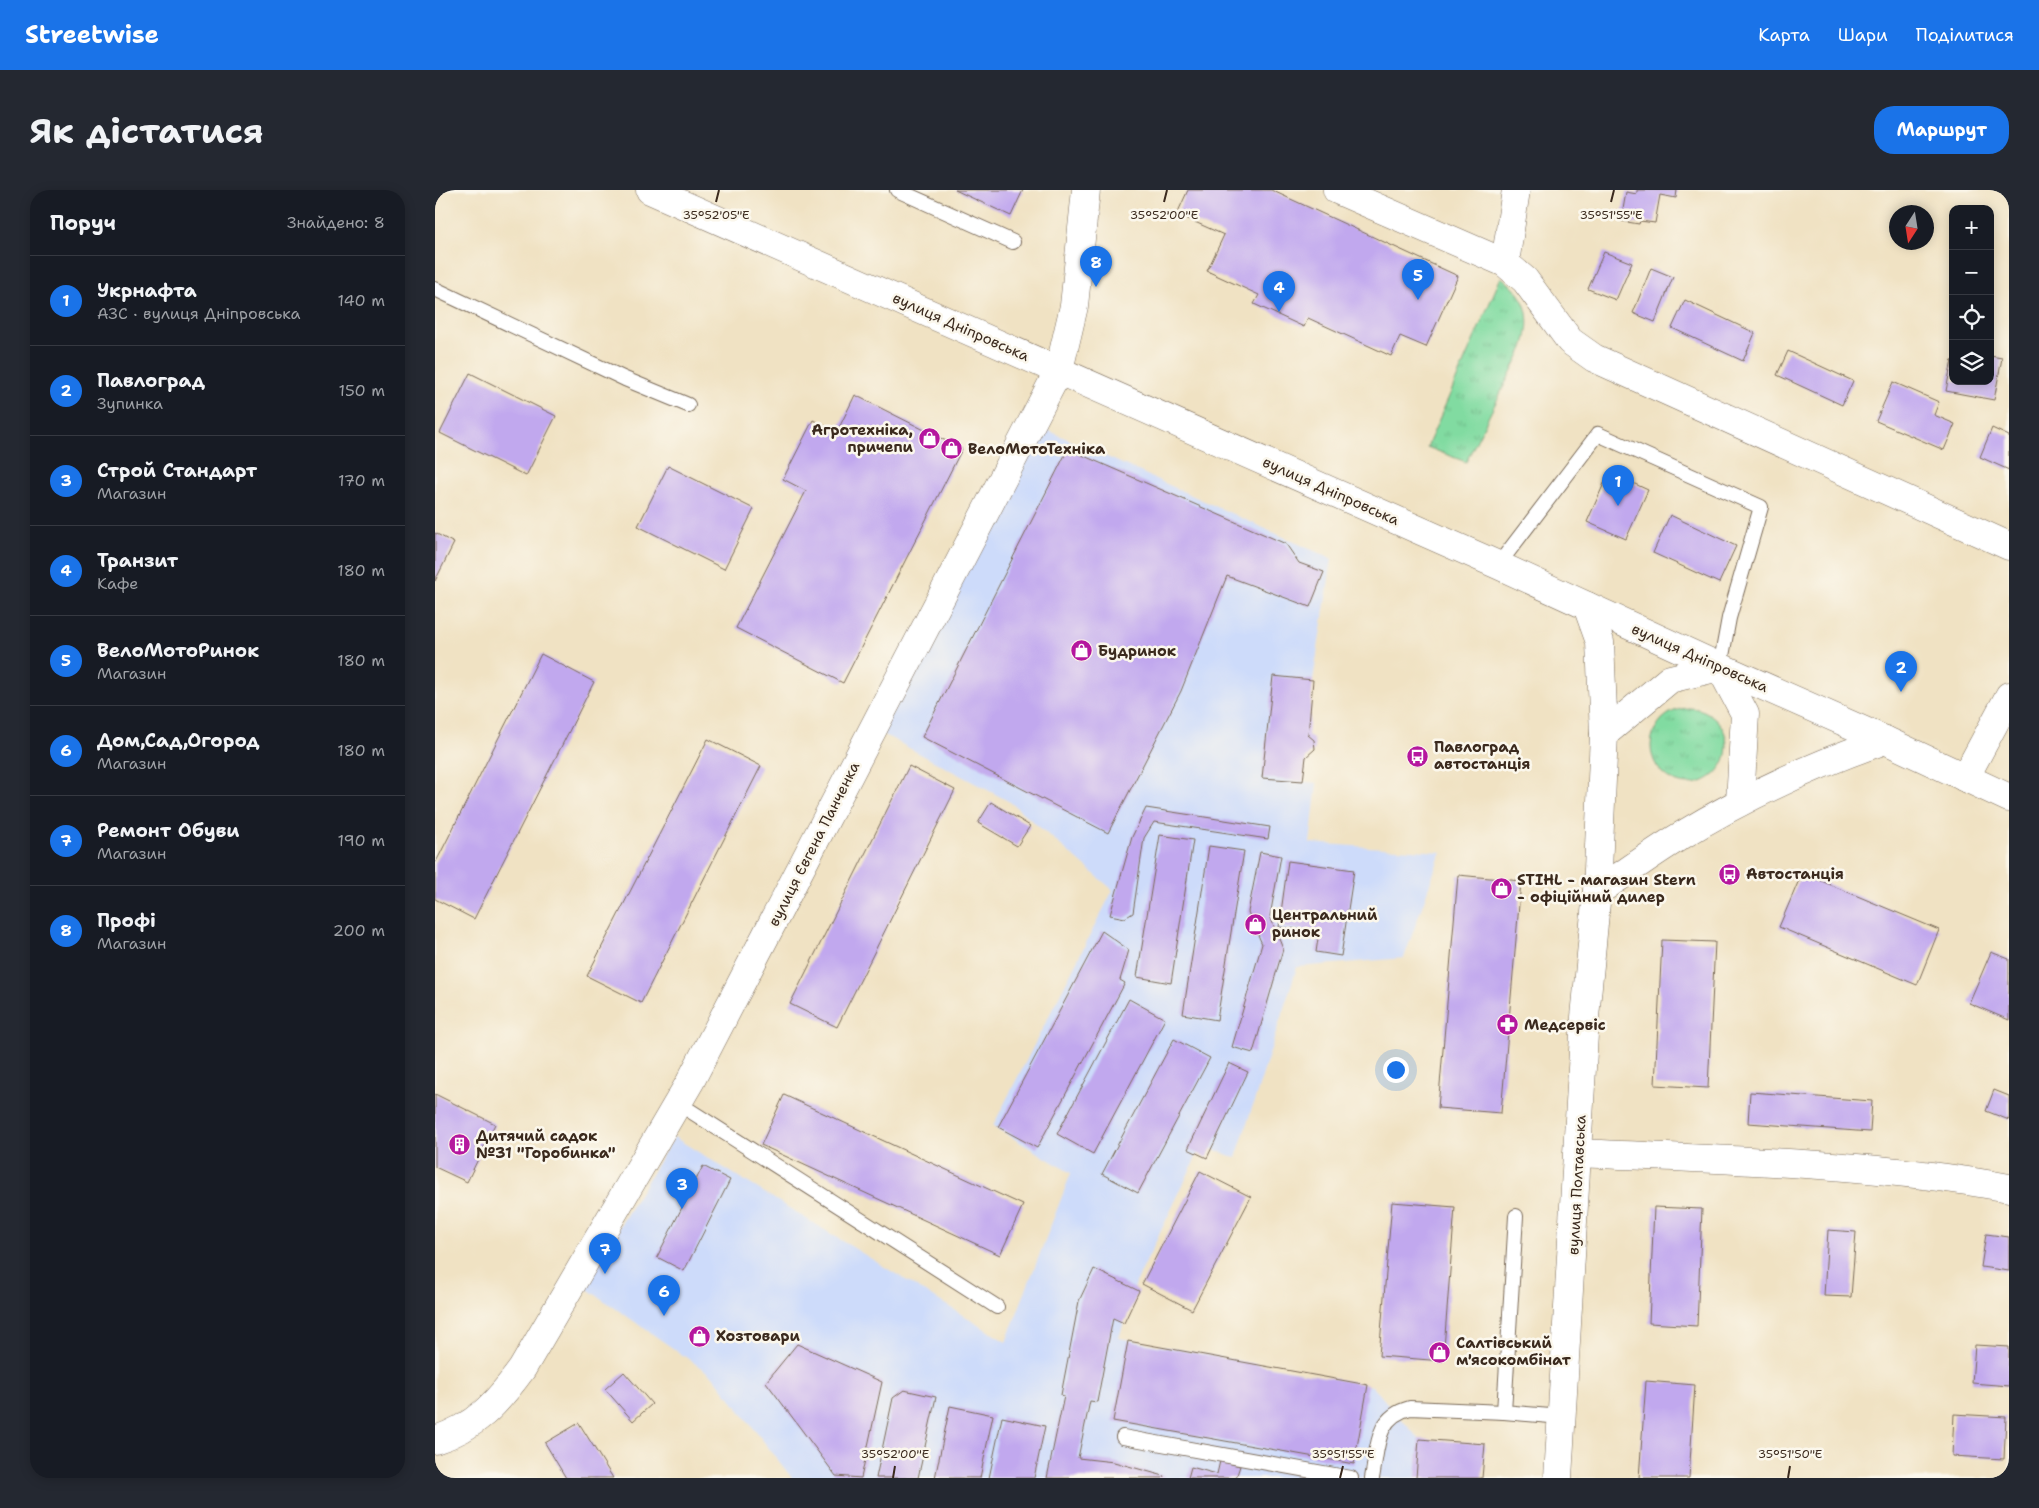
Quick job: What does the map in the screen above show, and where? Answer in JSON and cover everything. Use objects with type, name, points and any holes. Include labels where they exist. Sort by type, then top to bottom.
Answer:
[{"type":"main road","name":"вулиця Дніпровська","points":[[652,190],[1498,565],[2009,798]]},
{"type":"main road","points":[[1337,190],[1505,263],[1525,280],[1570,341],[1594,358],[2009,546]]},
{"type":"main road","points":[[1505,263],[1516,190]]},
{"type":"main road","name":"вулиця Євгена Панченка","points":[[435,1440],[455,1434],[478,1418],[499,1400],[523,1369],[678,1102],[1059,370],[1074,306],[1092,192]]},
{"type":"main road","name":"вулиця Полтавська","points":[[1558,1478],[1579,1153],[1585,1017],[1597,892],[1604,734],[1600,642],[1587,606]]},
{"type":"main road","points":[[1604,734],[1670,679],[1720,667],[1745,714],[1740,802]]},
{"type":"main road","points":[[1965,778],[2009,696]]},
{"type":"main road","points":[[1597,892],[1678,838],[1740,802],[1830,759],[1885,740]]},
{"type":"main road","points":[[1579,1153],[1861,1168],[1971,1181],[2009,1188]]},
{"type":"lane","points":[[897,190],[1013,242]]},
{"type":"lane","points":[[435,289],[625,379],[688,405]]},
{"type":"lane","points":[[1498,565],[1598,434],[1761,507],[1729,618],[1720,667]]},
{"type":"lane","points":[[678,1102],[997,1307]]},
{"type":"lane","points":[[1504,1412],[1516,1216]]},
{"type":"lane","points":[[1372,1478],[1381,1431],[1387,1419],[1397,1411],[1410,1408],[1562,1416]]},
{"type":"lane","points":[[1123,1437],[1351,1478]]},
{"type":"shaded area","name":"Центральний ринок","points":[[1043,428],[1332,559],[1313,680],[1273,676],[1262,777],[1317,783],[1310,843],[1441,852],[1404,958],[1297,967],[1236,1158],[1202,1145],[1136,1283],[1119,1338],[1372,1386],[1419,1439],[1416,1478],[792,1478],[713,1376],[583,1286],[674,1137],[1006,1342],[1071,1173],[993,1126],[1113,890],[1010,802],[881,733]]},
{"type":"green space","points":[[1501,277],[1517,292],[1522,300],[1528,317],[1528,327],[1523,348],[1466,462],[1427,447]]},
{"type":"green space","points":[[1689,708],[1704,711],[1716,719],[1724,731],[1727,746],[1724,761],[1716,773],[1704,781],[1689,784],[1674,781],[1662,773],[1654,761],[1651,746],[1654,731],[1662,719],[1674,711]]},
{"type":"building","points":[[955,190],[1023,190],[1011,216]]},
{"type":"building","points":[[1188,190],[1271,190],[1458,276],[1426,347],[1400,336],[1391,356],[1308,318],[1304,327],[1254,304],[1259,295],[1207,271],[1224,235],[1177,214]]},
{"type":"building","points":[[1637,190],[1677,190],[1676,198],[1660,195],[1655,223],[1640,221],[1639,224],[1621,221],[1626,192],[1637,194]]},
{"type":"building","points":[[1604,252],[1632,263],[1616,300],[1588,289]]},
{"type":"building","points":[[1651,268],[1673,277],[1655,322],[1633,313]]},
{"type":"building","points":[[1685,300],[1755,333],[1743,361],[1672,328]]},
{"type":"building","points":[[1788,351],[1853,381],[1842,405],[1777,375]]},
{"type":"building","points":[[1994,357],[2002,358],[1994,400],[1946,391],[1949,376],[1949,385],[1994,385]]},
{"type":"building","points":[[470,373],[556,416],[526,476],[440,433]]},
{"type":"building","points":[[1893,382],[1939,402],[1934,415],[1955,424],[1944,450],[1876,421]]},
{"type":"building","points":[[855,395],[962,449],[843,683],[736,628],[806,491],[783,479],[813,420],[837,432]]},
{"type":"building","points":[[1992,428],[2009,436],[2009,470],[1980,457]]},
{"type":"building","name":"Будринок","points":[[1068,449],[1286,544],[1299,563],[1324,572],[1310,607],[1227,576],[1181,691],[1108,833],[922,737]]},
{"type":"building","points":[[668,466],[754,509],[724,569],[638,526]]},
{"type":"building","points":[[1609,472],[1648,490],[1626,539],[1587,522]]},
{"type":"building","points":[[1670,515],[1736,546],[1719,583],[1653,553]]},
{"type":"building","points":[[435,533],[454,543],[435,581]]},
{"type":"building","points":[[541,654],[594,682],[474,919],[435,899],[435,864]]},
{"type":"building","points":[[1273,676],[1313,680],[1308,735],[1314,740],[1315,749],[1306,757],[1303,781],[1262,778]]},
{"type":"building","points":[[708,739],[761,766],[641,1003],[587,976]]},
{"type":"building","points":[[909,766],[955,790],[837,1027],[790,1004]]},
{"type":"building","points":[[991,802],[1030,826],[1017,846],[978,823]]},
{"type":"building","points":[[1146,808],[1270,827],[1268,839],[1154,822],[1144,838],[1133,913],[1125,918],[1110,915],[1132,837]]},
{"type":"building","points":[[1160,835],[1193,840],[1171,983],[1137,977]]},
{"type":"building","points":[[1209,846],[1244,851],[1217,1020],[1183,1014]]},
{"type":"building","points":[[1260,852],[1281,856],[1270,916],[1283,949],[1253,1053],[1232,1047],[1262,944],[1248,912]]},
{"type":"building","points":[[1288,861],[1354,870],[1341,956],[1316,952],[1319,932],[1279,927]]},
{"type":"building","points":[[1802,873],[1939,930],[1917,985],[1779,927]]},
{"type":"building","points":[[1458,875],[1521,881],[1501,1113],[1438,1108]]},
{"type":"building","points":[[1102,931],[1129,950],[1120,980],[1125,983],[1037,1148],[998,1127]]},
{"type":"building","points":[[1662,940],[1715,942],[1708,1088],[1655,1085]]},
{"type":"building","points":[[1991,952],[2009,959],[2009,1020],[1969,1003]]},
{"type":"building","points":[[1129,999],[1165,1019],[1093,1154],[1057,1134]]},
{"type":"building","points":[[1174,1039],[1210,1058],[1138,1193],[1102,1174]]},
{"type":"building","points":[[1229,1063],[1248,1072],[1207,1158],[1188,1149]]},
{"type":"building","points":[[1994,1090],[2009,1096],[2009,1120],[1986,1111]]},
{"type":"building","points":[[1750,1092],[1872,1101],[1870,1132],[1748,1123]]},
{"type":"building","name":"Дитячий садок №31 \"Горобинка\"","points":[[435,1094],[495,1124],[467,1182],[435,1167]]},
{"type":"building","points":[[784,1095],[1023,1205],[1000,1255],[761,1145]]},
{"type":"building","points":[[703,1166],[730,1180],[684,1271],[657,1257]]},
{"type":"building","points":[[1200,1171],[1251,1197],[1192,1310],[1142,1284]]},
{"type":"building","points":[[1392,1202],[1455,1207],[1443,1361],[1379,1356]]},
{"type":"building","points":[[1654,1207],[1702,1209],[1697,1326],[1649,1323]]},
{"type":"building","points":[[1828,1230],[1856,1232],[1851,1297],[1824,1296]]},
{"type":"building","points":[[1986,1234],[2009,1237],[2009,1271],[1981,1267]]},
{"type":"building","points":[[1094,1269],[1139,1291],[1124,1323],[1113,1318],[1097,1402],[1090,1401],[1078,1458],[1114,1462],[1164,1476],[1163,1478],[1047,1478],[1064,1396],[1061,1395],[1079,1301]]},
{"type":"building","points":[[1128,1341],[1368,1385],[1354,1464],[1113,1421]]},
{"type":"building","points":[[797,1344],[882,1382],[861,1478],[836,1476],[766,1382]]},
{"type":"building","points":[[1975,1345],[2009,1347],[2009,1386],[1972,1383]]},
{"type":"building","points":[[624,1372],[652,1404],[633,1421],[605,1389]]},
{"type":"building","points":[[1646,1381],[1695,1385],[1689,1478],[1639,1478]]},
{"type":"building","points":[[904,1390],[936,1397],[918,1478],[876,1478],[893,1398]]},
{"type":"building","points":[[950,1406],[993,1415],[980,1478],[935,1478]]},
{"type":"building","points":[[1954,1414],[2006,1417],[2004,1459],[1952,1456]]},
{"type":"building","points":[[1002,1417],[1045,1426],[1034,1478],[989,1478]]},
{"type":"building","points":[[579,1423],[613,1478],[566,1478],[545,1443]]},
{"type":"building","points":[[1419,1439],[1485,1444],[1482,1478],[1416,1478]]},
{"type":"building","points":[[1220,1461],[1240,1466],[1236,1478],[1188,1478],[1191,1467],[1217,1474]]},
{"type":"place","name":"Профі","points":[[1096,287]]},
{"type":"place","name":"ВелоМотоРинок","points":[[1418,300]]},
{"type":"place","name":"Транзит","points":[[1279,312]]},
{"type":"place","name":"Агротехніка, причепи","points":[[929,439]]},
{"type":"place","name":"ВелоМотоТехніка","points":[[952,449]]},
{"type":"place","name":"Укрнафта","points":[[1618,506]]},
{"type":"place","name":"Будринок","points":[[1082,651]]},
{"type":"place","name":"Павлоград","points":[[1901,692]]},
{"type":"place","name":"Павлоград автостанція","points":[[1418,756]]},
{"type":"place","name":"Автостанція","points":[[1730,874]]},
{"type":"place","name":"STIHL - магазин Stern - офіційний дилер","points":[[1501,889]]},
{"type":"place","name":"Центральний ринок","points":[[1256,924]]},
{"type":"place","name":"Медсервіс","points":[[1508,1025]]},
{"type":"place","name":"Дитячий садок №31 \"Горобинка\"","points":[[460,1145]]},
{"type":"place","name":"Строй Стандарт","points":[[682,1209]]},
{"type":"place","name":"Ремонт Обуви","points":[[605,1274]]},
{"type":"place","name":"Дом,Сад,Огород","points":[[664,1316]]},
{"type":"place","name":"Хозтовари","points":[[700,1336]]},
{"type":"place","name":"Салтівський м'ясокомбінат","points":[[1440,1352]]}]
